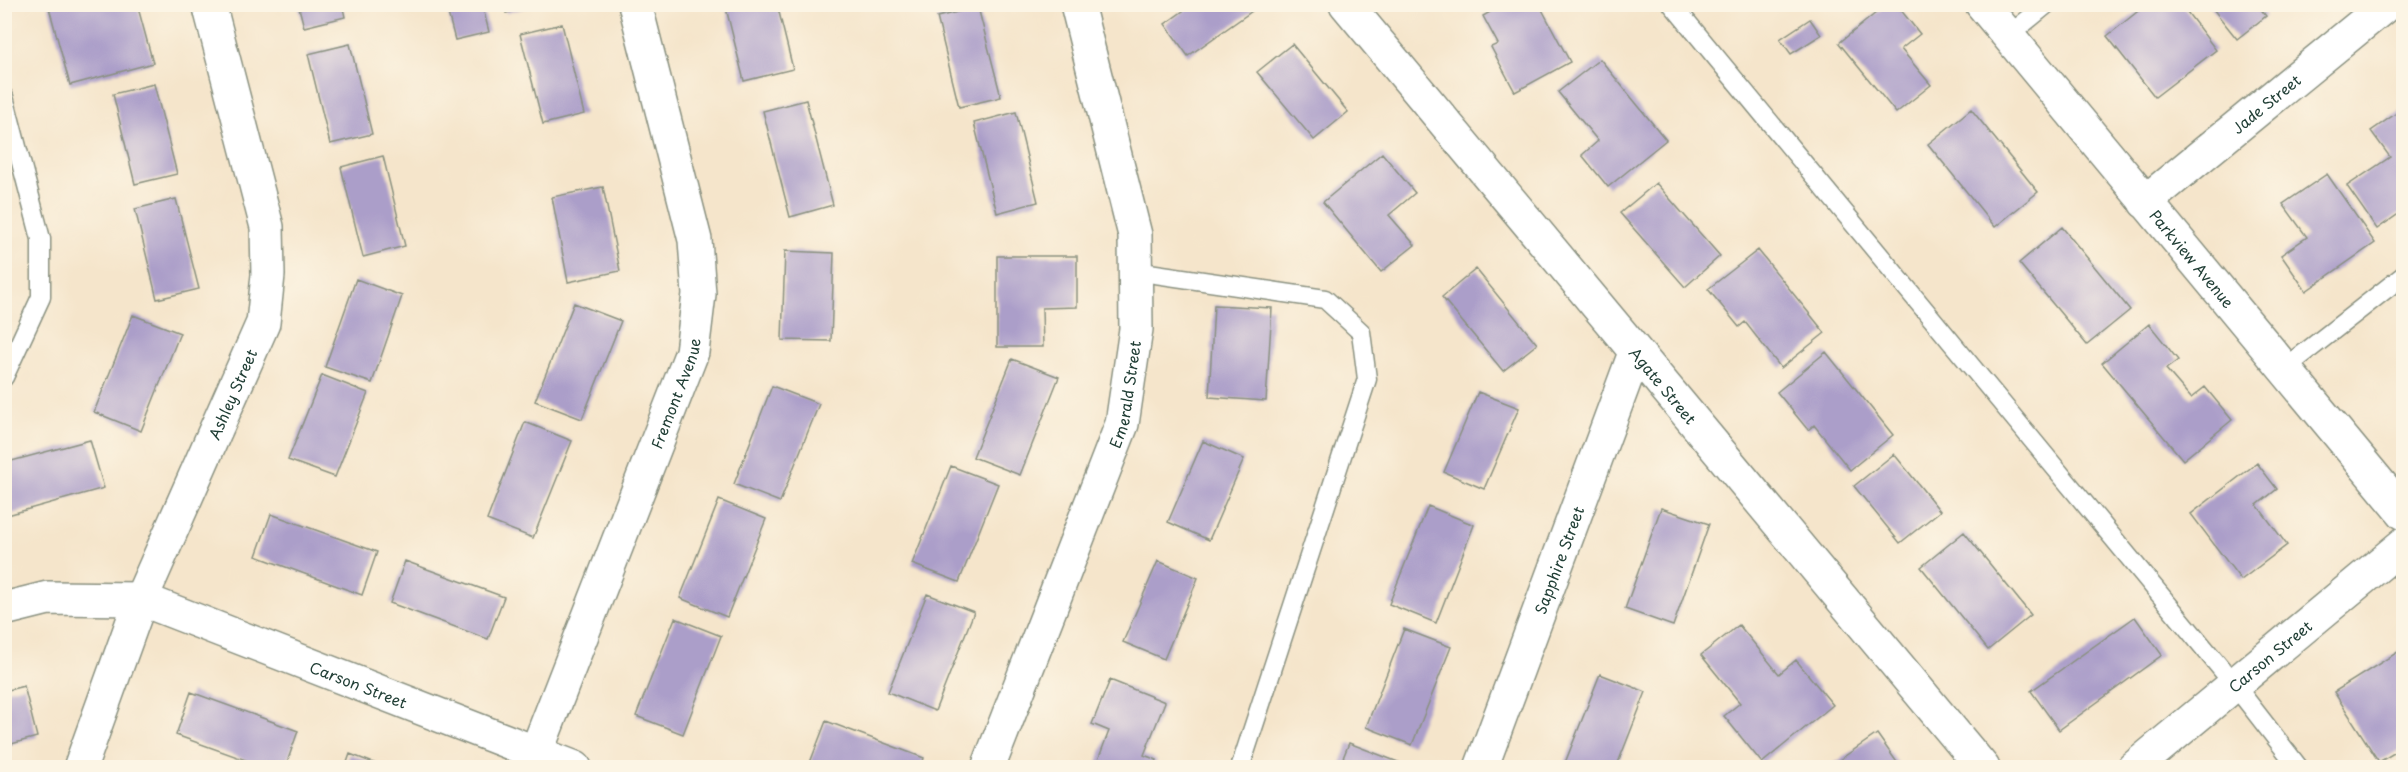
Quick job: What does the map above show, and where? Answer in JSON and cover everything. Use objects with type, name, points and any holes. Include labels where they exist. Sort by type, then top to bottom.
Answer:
[{"type":"street","name":"Ashley Street","points":[[80,768],[141,599],[263,323],[268,274],[267,227],[209,4]]},
{"type":"street","name":"Fremont Avenue","points":[[533,760],[692,352],[699,294],[695,240],[635,4]]},
{"type":"street","name":"Emerald Street","points":[[988,768],[1122,424],[1136,329],[1135,235],[1077,4]]},
{"type":"street","name":"Agate Street","points":[[1346,4],[1983,768]]},
{"type":"street","name":"Parkview Avenue","points":[[1982,4],[2403,513]]},
{"type":"street","name":"Jade Street","points":[[2145,202],[2387,4]]},
{"type":"street","name":"Sapphire Street","points":[[1481,768],[1635,353]]},
{"type":"street","name":"Carson Street","points":[[2133,768],[2403,544]]},
{"type":"street","points":[[4,609],[48,598],[141,599]]},
{"type":"street","name":"Carson Street","points":[[141,599],[533,760],[575,768]]},
{"type":"lane","points":[[1672,4],[2233,683],[2299,768]]},
{"type":"lane","points":[[2008,36],[2047,4]]},
{"type":"lane","points":[[4,97],[40,239],[41,297],[4,377]]},
{"type":"lane","points":[[1135,271],[1325,299],[1361,332],[1367,379],[1240,768]]},
{"type":"lane","points":[[2284,369],[2403,275]]},
{"type":"building","points":[[48,4],[137,4],[153,63],[70,85]]},
{"type":"building","points":[[298,4],[342,4],[345,17],[304,27]]},
{"type":"building","points":[[466,4],[482,4],[489,32],[455,40],[447,9]]},
{"type":"building","points":[[504,4],[535,4],[535,5],[506,13]]},
{"type":"building","points":[[725,4],[777,4],[793,69],[744,81]]},
{"type":"building","points":[[1193,4],[1248,4],[1252,11],[1188,56],[1165,24]]},
{"type":"building","points":[[1504,4],[1539,4],[1570,62],[1515,92],[1491,47],[1498,44],[1483,16]]},
{"type":"building","points":[[1887,4],[1896,4],[1920,34],[1901,49],[1931,85],[1896,113],[1839,43]]},
{"type":"building","points":[[2147,4],[2181,4],[2216,50],[2155,97],[2107,36]]},
{"type":"building","points":[[2209,4],[2257,4],[2266,16],[2237,39]]},
{"type":"building","points":[[978,7],[1001,97],[959,107],[937,17]]},
{"type":"building","points":[[1810,19],[1821,35],[1791,54],[1780,39]]},
{"type":"building","points":[[562,24],[584,114],[543,124],[520,34]]},
{"type":"building","points":[[350,44],[372,134],[330,144],[308,54]]},
{"type":"building","points":[[1292,44],[1348,112],[1314,140],[1257,72]]},
{"type":"building","points":[[1600,59],[1666,140],[1608,187],[1582,155],[1598,141],[1558,92]]},
{"type":"building","points":[[154,84],[177,174],[135,184],[113,94]]},
{"type":"building","points":[[806,100],[833,205],[790,217],[763,111]]},
{"type":"building","points":[[2404,108],[2404,210],[2377,229],[2347,186],[2390,157],[2371,131]]},
{"type":"building","points":[[1971,109],[2038,192],[1995,227],[1928,144]]},
{"type":"building","points":[[1016,112],[1038,202],[997,213],[974,123]]},
{"type":"building","points":[[1382,153],[1415,193],[1389,215],[1415,245],[1381,272],[1323,202]]},
{"type":"building","points":[[383,156],[405,246],[363,257],[341,167]]},
{"type":"building","points":[[2327,174],[2375,243],[2306,291],[2281,255],[2307,237],[2283,204]]},
{"type":"building","points":[[1656,183],[1720,256],[1685,287],[1620,213]]},
{"type":"building","points":[[603,187],[620,271],[568,282],[552,197]]},
{"type":"building","points":[[176,199],[199,289],[157,299],[135,209]]},
{"type":"building","points":[[2062,227],[2130,310],[2087,345],[2019,263]]},
{"type":"building","points":[[1758,250],[1825,333],[1781,368],[1745,322],[1739,327],[1708,289]]},
{"type":"building","points":[[785,251],[834,253],[831,341],[782,340]]},
{"type":"building","points":[[997,256],[1077,256],[1077,307],[1042,308],[1043,347],[997,347]]},
{"type":"building","points":[[1476,269],[1537,344],[1503,371],[1442,297]]},
{"type":"building","points":[[356,279],[402,296],[372,383],[325,367]]},
{"type":"building","points":[[574,303],[621,321],[582,419],[535,401]]},
{"type":"building","points":[[1214,305],[1272,308],[1266,401],[1209,397]]},
{"type":"building","points":[[133,315],[180,333],[141,431],[94,412]]},
{"type":"building","points":[[2149,324],[2178,360],[2166,369],[2191,398],[2205,387],[2232,420],[2183,460],[2102,363]]},
{"type":"building","points":[[1826,352],[1893,435],[1850,470],[1814,425],[1808,430],[1777,392]]},
{"type":"building","points":[[1012,359],[1059,377],[1020,475],[973,457]]},
{"type":"building","points":[[322,375],[368,393],[335,477],[288,460]]},
{"type":"building","points":[[772,386],[819,404],[780,502],[734,484]]},
{"type":"building","points":[[1478,392],[1519,408],[1484,489],[1444,472]]},
{"type":"building","points":[[525,422],[572,441],[533,538],[487,520]]},
{"type":"building","points":[[90,440],[104,488],[4,516],[4,463]]},
{"type":"building","points":[[1203,441],[1244,459],[1209,540],[1168,522]]},
{"type":"building","points":[[1894,454],[1940,511],[1900,543],[1854,486]]},
{"type":"building","points":[[2257,463],[2277,489],[2257,505],[2287,545],[2241,580],[2191,514]]},
{"type":"building","points":[[951,466],[998,484],[959,582],[912,564]]},
{"type":"building","points":[[719,500],[766,519],[727,617],[680,598]]},
{"type":"building","points":[[1428,506],[1474,525],[1436,623],[1389,604]]},
{"type":"building","points":[[1661,508],[1709,524],[1673,626],[1625,609]]},
{"type":"building","points":[[271,514],[377,552],[362,595],[256,556]]},
{"type":"building","points":[[1964,532],[2031,615],[1988,650],[1921,567]]},
{"type":"building","points":[[405,561],[504,597],[488,639],[390,603]]},
{"type":"building","points":[[1158,561],[1198,578],[1164,659],[1123,642]]},
{"type":"building","points":[[927,594],[974,612],[935,711],[888,692]]},
{"type":"building","points":[[2135,617],[2162,655],[2059,730],[2031,691]]},
{"type":"building","points":[[675,618],[721,636],[683,734],[636,716]]},
{"type":"building","points":[[1739,625],[1779,674],[1796,660],[1833,705],[1762,763],[1724,716],[1740,703],[1701,655]]},
{"type":"building","points":[[1404,629],[1451,647],[1412,745],[1366,727]]},
{"type":"building","points":[[2404,648],[2404,747],[2379,762],[2334,692]]},
{"type":"building","points":[[1600,674],[1646,692],[1616,768],[1563,768]]},
{"type":"building","points":[[1110,680],[1165,702],[1144,755],[1157,760],[1154,768],[1095,768],[1109,731],[1092,724]]},
{"type":"building","points":[[24,686],[37,737],[4,746],[4,691]]},
{"type":"building","points":[[191,692],[298,731],[285,768],[268,768],[176,735]]},
{"type":"building","points":[[826,721],[924,758],[921,768],[808,768]]},
{"type":"building","points":[[1877,734],[1901,768],[1838,768],[1835,763]]},
{"type":"building","points":[[1349,743],[1411,767],[1411,768],[1339,768]]},
{"type":"building","points":[[350,754],[384,767],[384,768],[345,768]]}]
